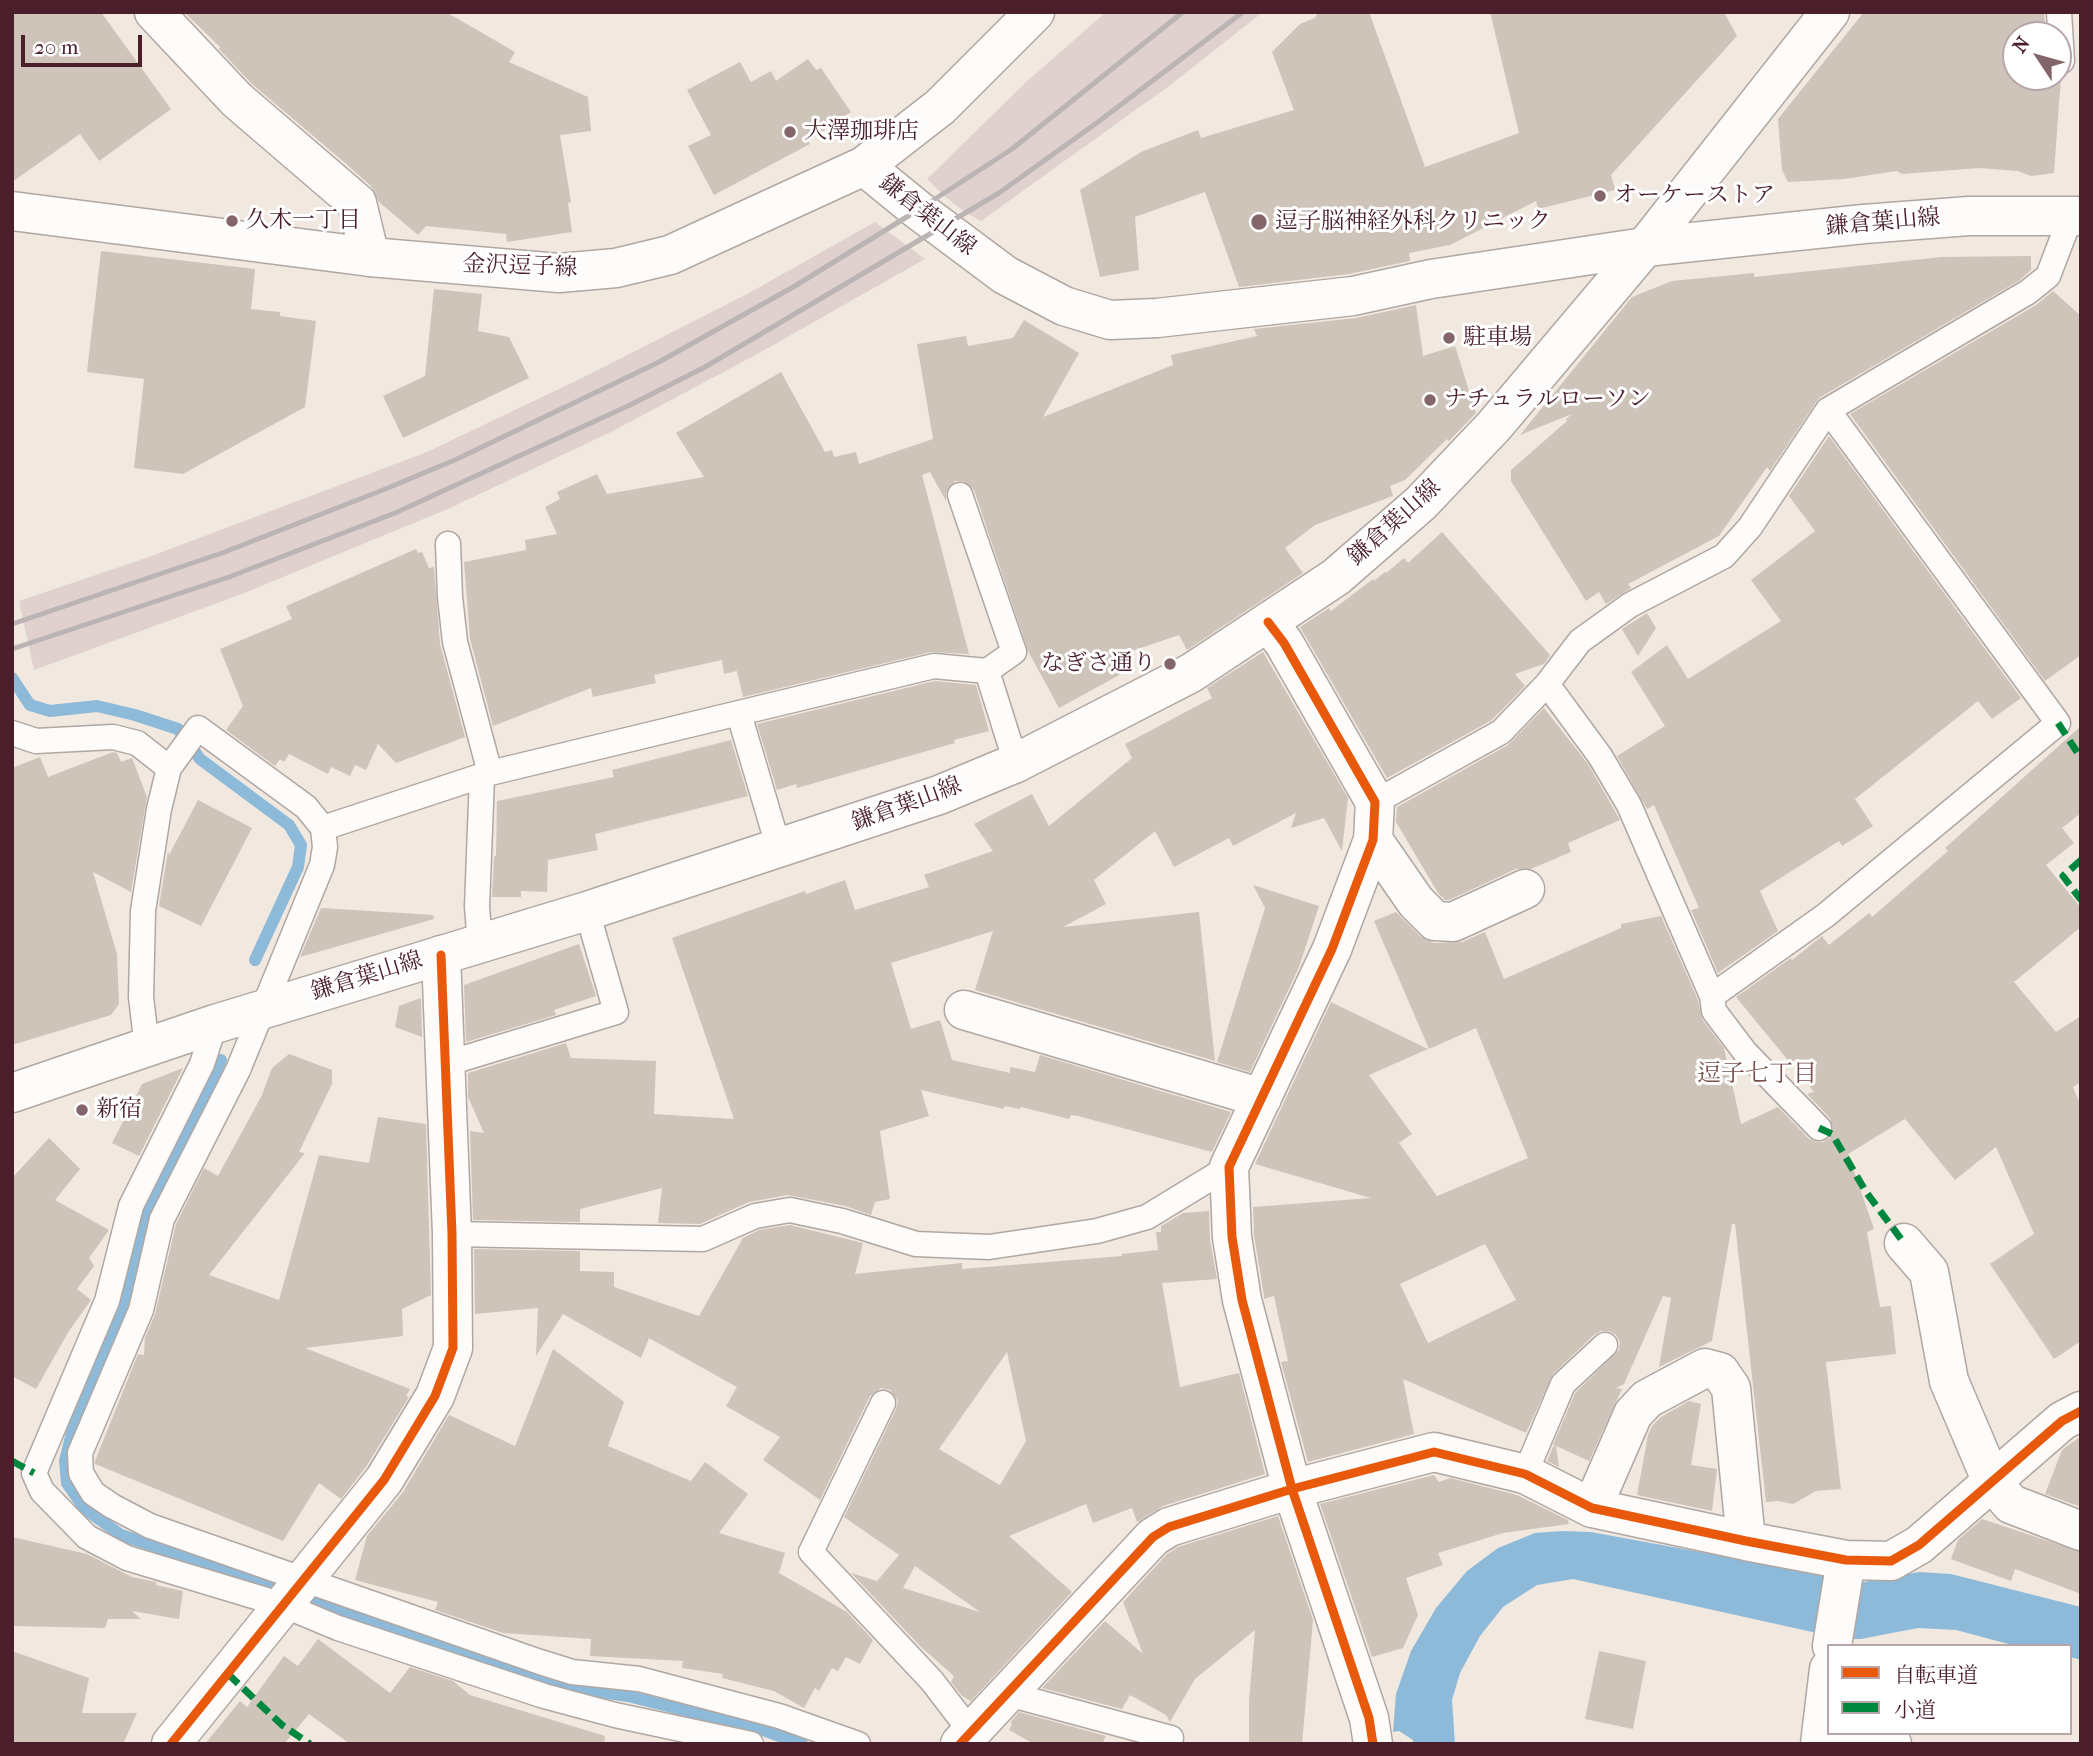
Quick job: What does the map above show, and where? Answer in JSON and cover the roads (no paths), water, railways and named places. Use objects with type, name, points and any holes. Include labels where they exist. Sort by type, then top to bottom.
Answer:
[{"type":"street","points":[[155,12],[237,100],[357,203],[370,257]]},
{"type":"street","name":"金沢逗子線","points":[[12,211],[370,257],[559,273],[616,268],[670,255],[864,166],[940,107],[1035,12]]},
{"type":"street","points":[[1645,247],[1830,12]]},
{"type":"street","name":"鎌倉葉山線","points":[[864,166],[1005,275],[1064,306],[1111,320],[1157,318],[1353,296],[1431,279],[1645,247],[1956,217],[2076,216]]},
{"type":"street","name":"鎌倉葉山線","points":[[12,1093],[215,1024],[587,911],[939,795],[1016,763],[1191,673],[1336,576],[1421,503],[1494,426],[1645,247]]},
{"type":"street","points":[[1268,622],[1284,643],[1375,802],[1373,840],[1332,949],[1229,1167],[1232,1237],[1242,1300],[1292,1489],[1369,1718],[1373,1744]]},
{"type":"street","points":[[1373,840],[1416,902],[1435,921],[1453,922],[1525,889]]},
{"type":"street","points":[[171,1744],[384,1480],[435,1396],[453,1348],[452,1234],[441,955]]},
{"type":"street","points":[[964,1010],[1262,1098]]},
{"type":"street","points":[[1904,1243],[1928,1272],[1949,1381],[1992,1482],[2011,1504],[2081,1531]]},
{"type":"street","points":[[1592,1508],[1633,1414],[1647,1399],[1705,1368],[1720,1371],[1731,1388],[1746,1541]]},
{"type":"street","points":[[966,1738],[1153,1537],[1170,1527],[1292,1489],[1434,1452],[1525,1474],[1592,1508],[1746,1541],[1845,1568],[1891,1561],[1919,1545],[2062,1421],[2081,1411]]},
{"type":"street","points":[[1832,1644],[1845,1568]]},
{"type":"street","points":[[1841,1735],[1892,1744]]},
{"type":"lane","points":[[1375,802],[1501,732],[1547,684],[1580,642],[1630,605],[1724,556],[1750,527],[1828,410],[2028,292],[2048,276],[2076,216]]},
{"type":"lane","points":[[1712,996],[1826,915],[2058,723],[1828,410]]},
{"type":"lane","points":[[323,828],[486,774],[934,666],[987,671],[1014,652],[960,495]]},
{"type":"lane","points":[[448,544],[455,642],[486,774],[477,907],[480,943]]},
{"type":"lane","points":[[987,671],[1016,763]]},
{"type":"lane","points":[[1547,684],[1600,756],[1629,806],[1712,996],[1714,1011],[1745,1052],[1819,1128]]},
{"type":"lane","points":[[739,713],[779,849]]},
{"type":"lane","points":[[147,1048],[141,997],[143,911],[159,809],[173,762],[198,728],[306,807],[323,828],[325,847],[322,865],[238,1070],[162,1219],[141,1310],[80,1452],[81,1473],[93,1493],[150,1526],[294,1592],[338,1628],[544,1696],[615,1715],[751,1744]]},
{"type":"lane","points":[[12,733],[36,741],[113,737],[137,743],[173,762]]},
{"type":"lane","points":[[445,1064],[616,1012],[587,911]]},
{"type":"lane","points":[[215,1024],[202,1064],[131,1206],[107,1301],[34,1473],[42,1491],[87,1537],[127,1558],[294,1592],[572,1672],[639,1679],[779,1716],[858,1744]]},
{"type":"lane","points":[[452,1234],[703,1239],[755,1216],[790,1210],[842,1221],[916,1244],[989,1247],[1097,1231],[1147,1217],[1229,1167]]},
{"type":"lane","points":[[1525,1474],[1563,1384],[1605,1345]]},
{"type":"lane","points":[[883,1404],[811,1552],[932,1681],[966,1738]]},
{"type":"lane","points":[[1008,1694],[1171,1738]]},
{"type":"water","points":[[1591,1532],[1864,1582],[1919,1572],[1951,1574],[2081,1607],[2081,1660],[2072,1658],[2072,1644],[2008,1644],[1956,1630],[1918,1628],[1861,1639],[1844,1639],[1573,1579],[1537,1585],[1503,1607],[1480,1636],[1460,1673],[1452,1700],[1455,1744],[1413,1744],[1413,1740],[1399,1731],[1393,1732],[1396,1694],[1411,1651],[1436,1608],[1467,1571],[1498,1548],[1535,1533]]},
{"type":"waterway","points":[[12,678],[30,705],[50,711],[97,706],[178,729],[200,759],[289,825],[301,845],[298,867],[255,960]]},
{"type":"waterway","points":[[221,1060],[148,1205],[123,1310],[76,1416],[65,1461],[67,1483],[85,1509],[121,1535],[277,1587]]},
{"type":"waterway","points":[[312,1600],[553,1685],[628,1696],[766,1731],[802,1744]]},
{"type":"railway","points":[[12,624],[222,553],[383,490],[457,459],[657,363],[795,286],[1012,149],[1183,12]]},
{"type":"railway","points":[[12,649],[229,577],[395,513],[630,405],[705,367],[999,193],[1243,12]]},
{"type":"place","name":"大澤珈琲店","points":[[790,132]]},
{"type":"place","name":"オーケーストア","points":[[1600,196]]},
{"type":"place","name":"久木一丁目","points":[[232,221]]},
{"type":"place","name":"逗子脳神経外科クリニック","points":[[1259,222]]},
{"type":"place","name":"駐車場","points":[[1449,338]]},
{"type":"place","name":"ナチュラルローソン","points":[[1430,400]]},
{"type":"place","name":"なぎさ通り","points":[[1170,664]]},
{"type":"place","name":"新宿","points":[[82,1110]]},
{"type":"district","name":"逗子七丁目","points":[[1757,1075]]}]
